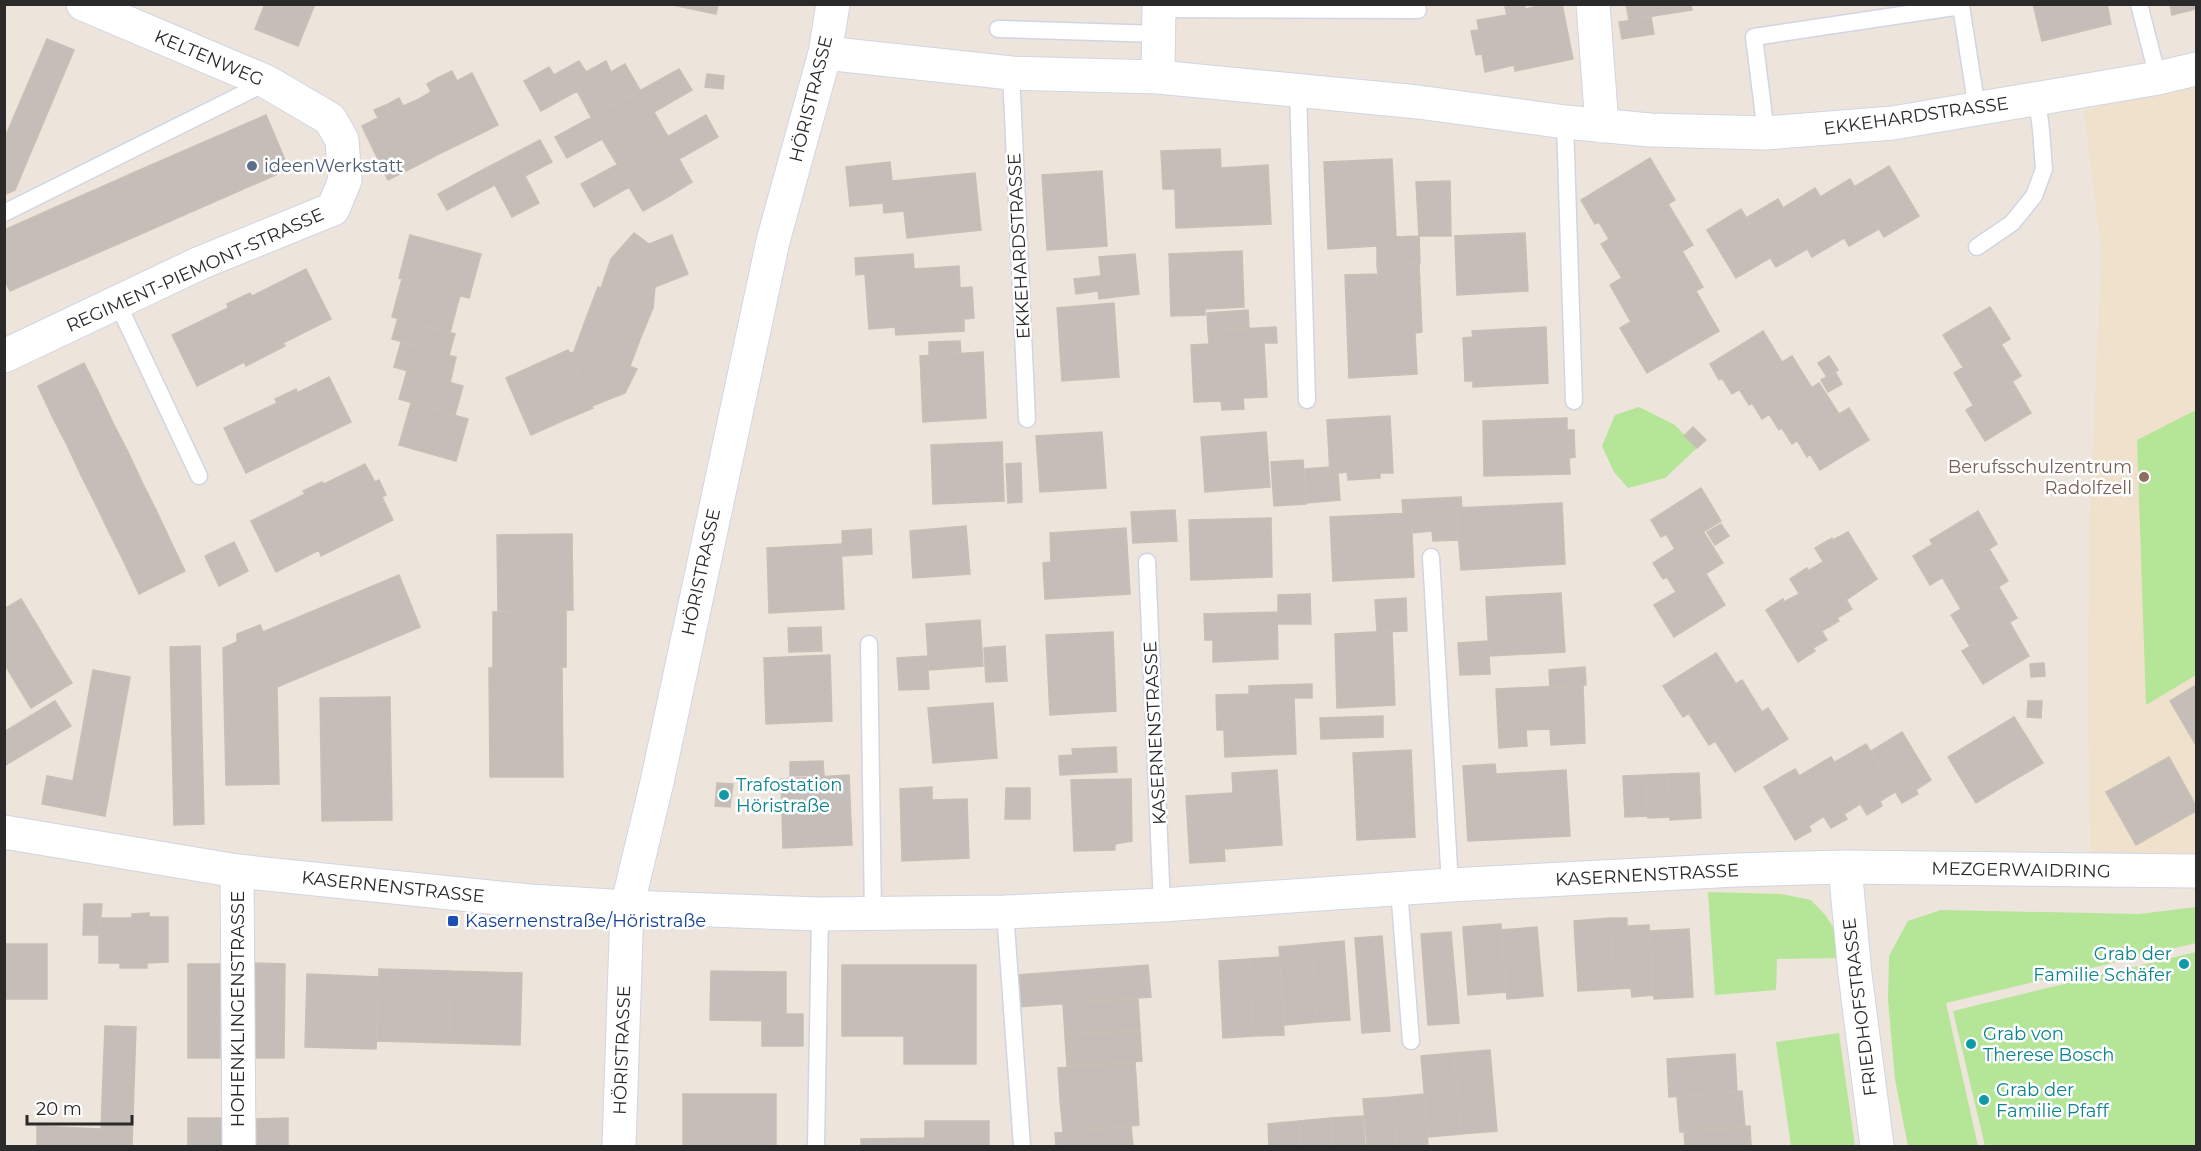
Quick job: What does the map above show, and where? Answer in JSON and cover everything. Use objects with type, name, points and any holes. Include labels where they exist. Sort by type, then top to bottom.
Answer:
[{"type":"street","name":"KELTENWEG","points":[[83,4],[267,82],[330,119]]},
{"type":"street","name":"HÖRISTRASSE","points":[[619,1146],[627,908],[657,782],[773,241],[825,53],[832,4]]},
{"type":"street","points":[[1593,4],[1602,126]]},
{"type":"street","points":[[1158,77],[1159,16]]},
{"type":"street","name":"EKKEHARDSTRASSE","points":[[825,53],[1011,73],[1158,77],[1418,102],[1602,126],[1650,130],[1766,133],[1893,123],[2158,78],[2196,69]]},
{"type":"street","name":"REGIMENT-PIEMONT-STRASSE","points":[[4,356],[200,263],[333,209],[345,180],[342,140],[330,119]]},
{"type":"street","name":"KASERNENSTRASSE","points":[[4,832],[237,871],[529,901],[627,908],[820,914],[1005,912],[1162,905],[1450,885],[1845,867]]},
{"type":"street","name":"MEZGERWAIDRING","points":[[1845,867],[2196,871]]},
{"type":"street","name":"FRIEDHOFSTRASSE","points":[[1845,867],[1855,974],[1877,1146]]},
{"type":"street","name":"HOHENKLINGENSTRASSE","points":[[237,871],[239,1146]]},
{"type":"lane","points":[[2139,4],[2158,78]]},
{"type":"lane","points":[[1766,133],[1754,37],[1961,6],[1977,109]]},
{"type":"lane","points":[[998,29],[1159,16],[1418,10]]},
{"type":"lane","name":"EKKEHARDSTRASSE","points":[[1011,73],[1027,419]]},
{"type":"lane","points":[[4,213],[267,82]]},
{"type":"lane","points":[[1298,91],[1307,400]]},
{"type":"lane","points":[[1977,247],[2012,223],[2034,196],[2044,169],[2037,99]]},
{"type":"lane","points":[[1565,122],[1574,401]]},
{"type":"lane","points":[[117,303],[199,476]]},
{"type":"lane","points":[[1431,557],[1450,885]]},
{"type":"lane","name":"KASERNENSTRASSE","points":[[1147,562],[1162,905]]},
{"type":"lane","points":[[869,645],[873,915]]},
{"type":"lane","points":[[1399,889],[1411,1041]]},
{"type":"lane","points":[[1005,912],[1022,1146]]},
{"type":"lane","points":[[816,1146],[820,914]]},
{"type":"shaded area","name":"Berufsschulzentrum Radolfzell","points":[[2196,81],[2196,871],[2091,871],[2088,701],[2090,516],[2101,262],[2084,111]]},
{"type":"green space","points":[[1639,407],[1675,425],[1697,448],[1665,478],[1628,488],[1614,472],[1602,446],[1615,415]]},
{"type":"green space","points":[[2196,410],[2196,675],[2146,705],[2137,440]]},
{"type":"green space","points":[[1708,892],[1781,894],[1811,900],[1826,916],[1838,935],[1840,958],[1777,959],[1776,990],[1715,995]]},
{"type":"green space","points":[[2196,907],[2196,943],[1946,1003],[1978,1146],[1908,1146],[1895,1079],[1888,1000],[1889,956],[1908,921],[1941,910],[2139,914]]},
{"type":"green space","points":[[2196,952],[2196,1146],[1985,1146],[1953,1011]]},
{"type":"green space","points":[[1839,1033],[1855,1146],[1791,1146],[1776,1042]]},
{"type":"building","points":[[265,4],[315,4],[298,46],[255,29]]},
{"type":"building","points":[[668,4],[718,4],[716,14]]},
{"type":"building","points":[[1524,4],[1525,9],[1562,4],[1573,59],[1515,71],[1514,65],[1485,72],[1482,54],[1476,55],[1471,31],[1479,30],[1477,20],[1507,15],[1505,7]]},
{"type":"building","points":[[1626,4],[1691,4],[1692,10],[1629,20]]},
{"type":"building","points":[[2033,4],[2107,4],[2111,24],[2042,41]]},
{"type":"building","points":[[2170,4],[2196,4],[2196,9],[2172,15]]},
{"type":"building","points":[[1651,17],[1654,34],[1622,39],[1619,22]]},
{"type":"building","points":[[47,39],[74,50],[15,190],[4,195],[4,140]]},
{"type":"building","points":[[579,61],[586,72],[606,61],[611,72],[625,64],[640,90],[591,117],[577,91],[541,111],[524,81],[549,67],[554,75]]},
{"type":"building","points":[[679,69],[692,90],[654,112],[668,137],[642,151],[616,104]]},
{"type":"building","points":[[452,71],[457,81],[472,73],[498,125],[470,139],[439,77]]},
{"type":"building","points":[[707,74],[724,76],[723,89],[705,87]]},
{"type":"building","points":[[439,77],[470,139],[443,152],[417,100],[431,92],[427,84]]},
{"type":"building","points":[[399,98],[403,106],[417,100],[443,152],[416,166],[386,105]]},
{"type":"building","points":[[616,104],[642,151],[617,164],[602,139],[567,158],[555,137]]},
{"type":"building","points":[[386,105],[416,166],[388,180],[362,126],[378,118],[374,110]]},
{"type":"building","points":[[266,115],[289,169],[150,230],[126,176]]},
{"type":"building","points":[[706,115],[718,137],[679,159],[692,182],[668,197],[642,151]]},
{"type":"building","points":[[540,140],[552,162],[525,176],[539,203],[512,217],[486,168]]},
{"type":"building","points":[[1220,149],[1221,168],[1268,165],[1271,224],[1176,228],[1175,189],[1163,189],[1161,151]]},
{"type":"building","points":[[642,151],[668,197],[643,211],[629,187],[594,207],[581,184]]},
{"type":"building","points":[[1650,158],[1675,200],[1609,239],[1599,222],[1595,224],[1581,200]]},
{"type":"building","points":[[1392,159],[1396,237],[1419,236],[1420,263],[1377,265],[1377,246],[1328,249],[1324,162]]},
{"type":"building","points":[[890,162],[892,181],[975,173],[981,230],[907,238],[904,211],[884,213],[883,203],[850,206],[846,167]]},
{"type":"building","points":[[1889,166],[1919,216],[1884,237],[1854,187]]},
{"type":"building","points":[[486,168],[495,185],[447,210],[438,194]]},
{"type":"building","points":[[1102,171],[1107,246],[1047,250],[1042,175]]},
{"type":"building","points":[[126,176],[150,230],[10,291],[4,279],[4,230]]},
{"type":"building","points":[[1850,179],[1879,229],[1849,246],[1820,197]]},
{"type":"building","points":[[1450,181],[1451,236],[1419,236],[1416,182]]},
{"type":"building","points":[[1815,188],[1844,238],[1812,257],[1783,208]]},
{"type":"building","points":[[1778,199],[1807,249],[1776,267],[1746,218]]},
{"type":"building","points":[[1668,204],[1693,245],[1657,266],[1653,259],[1622,278],[1601,244]]},
{"type":"building","points":[[1741,209],[1770,258],[1736,278],[1707,230]]},
{"type":"building","points":[[634,233],[649,244],[672,235],[688,274],[655,287],[653,308],[601,288],[611,259]]},
{"type":"building","points":[[1525,233],[1528,291],[1457,295],[1455,236]]},
{"type":"building","points":[[410,235],[481,254],[469,298],[399,278]]},
{"type":"building","points":[[1242,251],[1244,307],[1205,309],[1205,315],[1171,316],[1169,254]]},
{"type":"building","points":[[1682,251],[1703,287],[1668,307],[1665,302],[1631,322],[1610,285],[1653,259],[1657,266]]},
{"type":"building","points":[[913,254],[914,269],[959,266],[960,288],[972,287],[974,318],[964,319],[964,331],[896,335],[895,327],[869,329],[865,274],[856,275],[855,258]]},
{"type":"building","points":[[1135,254],[1139,294],[1099,299],[1098,291],[1076,294],[1074,279],[1101,276],[1099,257]]},
{"type":"building","points":[[1419,263],[1422,332],[1415,333],[1417,374],[1349,378],[1345,275],[1378,274],[1377,265]]},
{"type":"building","points":[[306,269],[331,319],[283,343],[285,346],[246,366],[244,362],[197,386],[172,335],[228,308],[227,304],[250,293],[252,296]]},
{"type":"building","points":[[402,279],[460,295],[450,333],[392,317]]},
{"type":"building","points":[[598,287],[653,308],[641,337],[587,316]]},
{"type":"building","points":[[1696,291],[1719,331],[1647,373],[1620,328],[1665,302],[1668,307]]},
{"type":"building","points":[[1114,303],[1119,377],[1062,381],[1057,308]]},
{"type":"building","points":[[1990,307],[2010,339],[1963,367],[1943,335]]},
{"type":"building","points":[[1248,310],[1249,328],[1208,331],[1207,313]]},
{"type":"building","points":[[587,316],[641,337],[630,366],[576,346]]},
{"type":"building","points":[[398,318],[455,334],[449,355],[392,339]]},
{"type":"building","points":[[1276,327],[1277,343],[1264,343],[1267,397],[1243,398],[1244,409],[1222,410],[1221,401],[1194,402],[1191,345],[1209,344],[1208,331]]},
{"type":"building","points":[[1546,327],[1548,383],[1473,387],[1473,381],[1465,381],[1463,338],[1473,337],[1472,331]]},
{"type":"building","points":[[1763,331],[1782,362],[1732,394],[1722,378],[1719,380],[1710,364]]},
{"type":"building","points":[[960,341],[961,354],[929,355],[929,342]]},
{"type":"building","points":[[401,342],[456,357],[450,383],[394,367]]},
{"type":"building","points":[[2001,344],[2021,376],[1973,405],[1954,373]]},
{"type":"building","points":[[576,346],[637,369],[625,393],[592,406],[569,353],[574,352]]},
{"type":"building","points":[[568,350],[593,408],[562,421],[537,364]]},
{"type":"building","points":[[983,352],[986,418],[923,422],[920,356]]},
{"type":"building","points":[[1792,356],[1812,388],[1762,419],[1739,389]]},
{"type":"building","points":[[1829,356],[1838,370],[1827,377],[1818,363]]},
{"type":"building","points":[[84,363],[99,393],[52,416],[38,386]]},
{"type":"building","points":[[537,364],[562,421],[531,435],[506,378]]},
{"type":"building","points":[[407,371],[463,386],[455,415],[399,399]]},
{"type":"building","points":[[1835,372],[1842,384],[1828,392],[1821,380]]},
{"type":"building","points":[[329,377],[351,422],[246,473],[224,428],[277,403],[275,399],[296,389],[297,393]]},
{"type":"building","points":[[2012,381],[2031,413],[1985,441],[1966,410]]},
{"type":"building","points":[[1819,383],[1839,414],[1792,444],[1769,414]]},
{"type":"building","points":[[99,393],[113,423],[67,445],[52,416]]},
{"type":"building","points":[[411,403],[468,419],[456,461],[399,445]]},
{"type":"building","points":[[1849,408],[1869,440],[1820,470],[1810,454],[1807,457],[1797,440]]},
{"type":"building","points":[[1390,416],[1393,473],[1380,473],[1380,478],[1348,480],[1347,472],[1330,474],[1327,420]]},
{"type":"building","points":[[1567,418],[1567,430],[1574,430],[1575,457],[1569,458],[1570,474],[1484,476],[1483,421]]},
{"type":"building","points":[[113,423],[128,452],[81,475],[67,445]]},
{"type":"building","points":[[1693,427],[1706,440],[1697,448],[1684,436]]},
{"type":"building","points":[[1102,432],[1106,488],[1040,492],[1036,436]]},
{"type":"building","points":[[1266,432],[1270,487],[1205,492],[1201,437]]},
{"type":"building","points":[[1002,442],[1004,501],[933,504],[931,445]]},
{"type":"building","points":[[128,452],[142,482],[96,505],[81,475]]},
{"type":"building","points":[[1303,460],[1306,504],[1274,506],[1271,462]]},
{"type":"building","points":[[1021,463],[1022,502],[1008,503],[1006,464]]},
{"type":"building","points":[[365,464],[375,482],[379,480],[386,495],[382,497],[393,520],[321,556],[319,550],[276,572],[251,521],[305,494],[303,491],[322,482],[324,484]]},
{"type":"building","points":[[1329,467],[1330,474],[1338,473],[1340,500],[1307,503],[1305,469]]},
{"type":"building","points":[[142,482],[157,512],[110,534],[96,505]]},
{"type":"building","points":[[1701,488],[1721,521],[1675,549],[1666,534],[1661,537],[1651,520]]},
{"type":"building","points":[[1461,497],[1462,508],[1456,508],[1458,540],[1433,541],[1432,531],[1412,533],[1411,513],[1403,513],[1402,500]]},
{"type":"building","points":[[1562,503],[1565,564],[1461,570],[1456,508]]},
{"type":"building","points":[[1175,510],[1177,541],[1133,543],[1131,512]]},
{"type":"building","points":[[1978,511],[1997,544],[1950,573],[1930,540]]},
{"type":"building","points":[[157,512],[171,542],[125,564],[110,534]]},
{"type":"building","points":[[1411,513],[1414,577],[1333,581],[1330,517]]},
{"type":"building","points":[[1271,518],[1272,577],[1191,580],[1189,520]]},
{"type":"building","points":[[1721,524],[1729,536],[1715,545],[1707,532]]},
{"type":"building","points":[[966,526],[970,574],[913,578],[910,531]]},
{"type":"building","points":[[1126,528],[1130,594],[1045,599],[1043,563],[1051,562],[1050,533]]},
{"type":"building","points":[[871,529],[872,554],[843,556],[842,531]]},
{"type":"building","points":[[1703,531],[1723,563],[1676,592],[1667,577],[1663,579],[1653,563]]},
{"type":"building","points":[[1848,532],[1877,579],[1846,600],[1815,548]]},
{"type":"building","points":[[572,534],[573,610],[498,611],[497,535]]},
{"type":"building","points":[[171,542],[185,571],[139,594],[125,564]]},
{"type":"building","points":[[234,542],[248,571],[219,586],[205,556]]},
{"type":"building","points":[[841,544],[844,609],[769,613],[767,548]]},
{"type":"building","points":[[1933,544],[1950,573],[1930,585],[1913,556]]},
{"type":"building","points":[[1989,549],[2008,581],[1961,609],[1942,577]]},
{"type":"building","points":[[1823,562],[1852,609],[1837,618],[1839,621],[1822,631],[1790,579],[1807,568],[1808,571]]},
{"type":"building","points":[[1706,574],[1725,605],[1674,637],[1654,605]]},
{"type":"building","points":[[399,575],[420,627],[277,687],[279,784],[226,785],[223,648],[237,642],[237,634],[260,625],[263,632]]},
{"type":"building","points":[[1998,586],[2017,618],[1970,646],[1951,615]]},
{"type":"building","points":[[1561,593],[1565,652],[1489,656],[1486,597]]},
{"type":"building","points":[[1310,594],[1311,624],[1278,624],[1278,595]]},
{"type":"building","points":[[1799,594],[1827,640],[1813,648],[1815,651],[1798,662],[1766,610],[1783,599],[1784,602]]},
{"type":"building","points":[[1406,598],[1407,631],[1377,632],[1375,600]]},
{"type":"building","points":[[21,599],[38,627],[4,647],[4,609]]},
{"type":"building","points":[[566,610],[566,667],[493,668],[493,612]]},
{"type":"building","points":[[1277,612],[1278,659],[1213,662],[1213,640],[1205,640],[1204,614]]},
{"type":"building","points":[[980,620],[983,666],[929,670],[926,624]]},
{"type":"building","points":[[2010,623],[2029,656],[1983,684],[1962,651]]},
{"type":"building","points":[[38,627],[55,656],[14,680],[4,663],[4,647]]},
{"type":"building","points":[[821,627],[822,651],[789,652],[788,628]]},
{"type":"building","points":[[1392,631],[1395,705],[1337,708],[1335,634]]},
{"type":"building","points":[[1113,632],[1116,711],[1050,715],[1046,635]]},
{"type":"building","points":[[1488,641],[1490,674],[1460,675],[1458,643]]},
{"type":"building","points":[[200,646],[204,824],[174,825],[170,647]]},
{"type":"building","points":[[1005,646],[1007,681],[986,682],[984,648]]},
{"type":"building","points":[[1716,653],[1736,684],[1683,717],[1663,686]]},
{"type":"building","points":[[830,655],[832,721],[766,724],[764,658]]},
{"type":"building","points":[[55,656],[72,683],[31,708],[14,680]]},
{"type":"building","points":[[927,656],[929,689],[899,690],[897,658]]},
{"type":"building","points":[[2044,663],[2045,676],[2031,677],[2030,664]]},
{"type":"building","points":[[562,667],[563,777],[490,777],[489,668]]},
{"type":"building","points":[[1585,667],[1586,685],[1550,687],[1549,670]]},
{"type":"building","points":[[93,670],[130,677],[105,816],[42,804],[47,776],[73,781]]},
{"type":"building","points":[[1742,680],[1762,712],[1709,745],[1689,714]]},
{"type":"building","points":[[1312,684],[1312,698],[1294,698],[1296,754],[1225,757],[1224,730],[1217,730],[1216,695],[1249,694],[1249,686]]},
{"type":"building","points":[[1583,685],[1585,743],[1551,745],[1550,729],[1526,730],[1527,746],[1499,748],[1496,689]]},
{"type":"building","points":[[2196,685],[2196,745],[2170,701]]},
{"type":"building","points":[[390,697],[392,820],[322,821],[320,698]]},
{"type":"building","points":[[55,701],[71,726],[4,766],[4,732]]},
{"type":"building","points":[[2028,701],[2042,701],[2041,718],[2027,717]]},
{"type":"building","points":[[993,703],[997,758],[933,763],[928,708]]},
{"type":"building","points":[[1768,708],[1788,739],[1735,772],[1715,741]]},
{"type":"building","points":[[1383,716],[1383,737],[1321,739],[1320,718]]},
{"type":"building","points":[[2014,717],[2043,763],[2009,783],[1981,737]]},
{"type":"building","points":[[1902,732],[1931,780],[1916,790],[1918,794],[1902,803],[1871,751]]},
{"type":"building","points":[[1981,737],[2009,783],[1976,803],[1948,757]]},
{"type":"building","points":[[1866,744],[1895,792],[1880,801],[1882,806],[1867,815],[1835,762]]},
{"type":"building","points":[[1116,747],[1117,772],[1060,775],[1059,756],[1073,755],[1072,749]]},
{"type":"building","points":[[1411,750],[1415,837],[1357,840],[1353,753]]},
{"type":"building","points":[[1831,757],[1860,804],[1844,814],[1847,819],[1831,828],[1799,776]]},
{"type":"building","points":[[2169,757],[2196,806],[2196,811],[2136,845],[2106,792]]},
{"type":"building","points":[[823,761],[824,775],[790,776],[790,762]]},
{"type":"building","points":[[1495,764],[1496,774],[1566,770],[1570,836],[1468,841],[1463,766]]},
{"type":"building","points":[[1795,769],[1824,816],[1809,826],[1811,831],[1795,840],[1764,787]]},
{"type":"building","points":[[1277,770],[1282,845],[1224,849],[1225,861],[1190,863],[1186,796],[1233,793],[1232,773]]},
{"type":"building","points":[[1699,773],[1701,818],[1670,820],[1668,774]]},
{"type":"building","points":[[1668,774],[1670,817],[1648,818],[1646,775]]},
{"type":"building","points":[[849,775],[852,845],[783,848],[781,779]]},
{"type":"building","points":[[1646,775],[1648,816],[1625,817],[1623,776]]},
{"type":"building","points":[[1131,779],[1132,841],[1115,844],[1115,850],[1074,851],[1071,780]]},
{"type":"building","name":"Trafostation Höristraße","points":[[717,783],[733,784],[730,807],[715,806]]},
{"type":"building","points":[[932,787],[932,800],[967,799],[969,858],[902,861],[900,789]]},
{"type":"building","points":[[1006,788],[1030,788],[1030,819],[1005,819]]},
{"type":"building","points":[[84,904],[102,904],[99,935],[83,935]]},
{"type":"building","points":[[149,913],[149,917],[168,917],[168,962],[147,963],[147,968],[120,968],[120,963],[99,963],[99,918],[132,918],[132,914]]},
{"type":"building","points":[[1610,918],[1615,989],[1578,991],[1574,921]]},
{"type":"building","points":[[1610,918],[1627,918],[1627,926],[1649,925],[1653,995],[1632,997],[1631,988],[1615,989]]},
{"type":"building","points":[[1501,924],[1506,992],[1468,995],[1463,927]]},
{"type":"building","points":[[1537,927],[1543,996],[1507,999],[1501,930]]},
{"type":"building","points":[[1689,929],[1693,997],[1654,999],[1650,931]]},
{"type":"building","points":[[1451,932],[1459,1023],[1428,1025],[1421,934]]},
{"type":"building","points":[[1382,936],[1390,1031],[1362,1033],[1355,938]]},
{"type":"building","points":[[1344,941],[1350,1020],[1317,1022],[1311,944]]},
{"type":"building","points":[[4,944],[47,944],[47,999],[4,999]]},
{"type":"building","points":[[1311,944],[1317,1022],[1285,1025],[1279,947]]},
{"type":"building","points":[[1280,957],[1284,1035],[1253,1036],[1249,959]]},
{"type":"building","points":[[1249,959],[1253,1036],[1223,1038],[1219,961]]},
{"type":"building","points":[[254,963],[285,964],[284,1058],[252,1058]]},
{"type":"building","points":[[188,964],[220,964],[220,1058],[188,1058]]},
{"type":"building","points":[[842,965],[976,965],[976,1064],[904,1064],[904,1036],[842,1036]]},
{"type":"building","points":[[1148,965],[1151,997],[1018,1007],[1015,975]]},
{"type":"building","points":[[379,969],[451,971],[448,1043],[377,1041]]},
{"type":"building","points":[[451,971],[522,973],[520,1045],[448,1043]]},
{"type":"building","points":[[711,971],[786,972],[786,1021],[710,1020]]},
{"type":"building","points":[[307,974],[379,977],[376,1049],[305,1047]]},
{"type":"building","points":[[1138,999],[1140,1030],[1065,1035],[1063,1004]]},
{"type":"building","points":[[786,1014],[803,1014],[803,1046],[762,1046],[762,1021],[786,1021]]},
{"type":"building","points":[[105,1026],[136,1027],[132,1146],[37,1146],[37,1126],[101,1129]]},
{"type":"building","points":[[1140,1031],[1142,1061],[1067,1066],[1065,1036]]},
{"type":"building","points":[[1490,1050],[1497,1131],[1461,1134],[1454,1053]]},
{"type":"building","points":[[1454,1053],[1461,1134],[1428,1137],[1421,1056]]},
{"type":"building","points":[[1735,1054],[1737,1092],[1669,1097],[1667,1059]]},
{"type":"building","points":[[1135,1062],[1137,1093],[1060,1100],[1058,1068]]},
{"type":"building","points":[[1742,1091],[1745,1127],[1680,1132],[1677,1097]]},
{"type":"building","points":[[1137,1093],[1139,1125],[1063,1132],[1060,1100]]},
{"type":"building","points":[[683,1094],[776,1094],[776,1146],[683,1146]]},
{"type":"building","points":[[1424,1094],[1428,1146],[1397,1146],[1393,1097]]},
{"type":"building","points":[[1393,1097],[1397,1146],[1367,1146],[1363,1099]]},
{"type":"building","points":[[1363,1116],[1365,1146],[1333,1146],[1331,1118]]},
{"type":"building","points":[[188,1118],[224,1118],[224,1146],[188,1146]]},
{"type":"building","points":[[288,1118],[288,1146],[253,1146],[253,1119]]},
{"type":"building","points":[[1331,1118],[1333,1146],[1301,1146],[1299,1121]]},
{"type":"building","points":[[925,1121],[989,1121],[989,1146],[861,1146],[861,1139],[925,1138]]},
{"type":"building","points":[[1299,1121],[1301,1146],[1269,1146],[1268,1124]]},
{"type":"building","points":[[1131,1126],[1133,1146],[1056,1146],[1055,1133]]},
{"type":"building","points":[[1750,1126],[1751,1146],[1685,1146],[1684,1131]]},
{"type":"place","name":"ideenWerkstatt","points":[[252,166]]},
{"type":"place","name":"Berufsschulzentrum Radolfzell","points":[[2144,477]]},
{"type":"place","name":"Trafostation Höristraße","points":[[724,795]]},
{"type":"place","name":"Kasernenstraße/Höristraße","points":[[453,921]]},
{"type":"place","name":"Grab der Familie Schäfer","points":[[2184,964]]},
{"type":"place","name":"Grab von Therese Bosch","points":[[1971,1044]]},
{"type":"place","name":"Grab der Familie Pfaff","points":[[1984,1100]]}]
